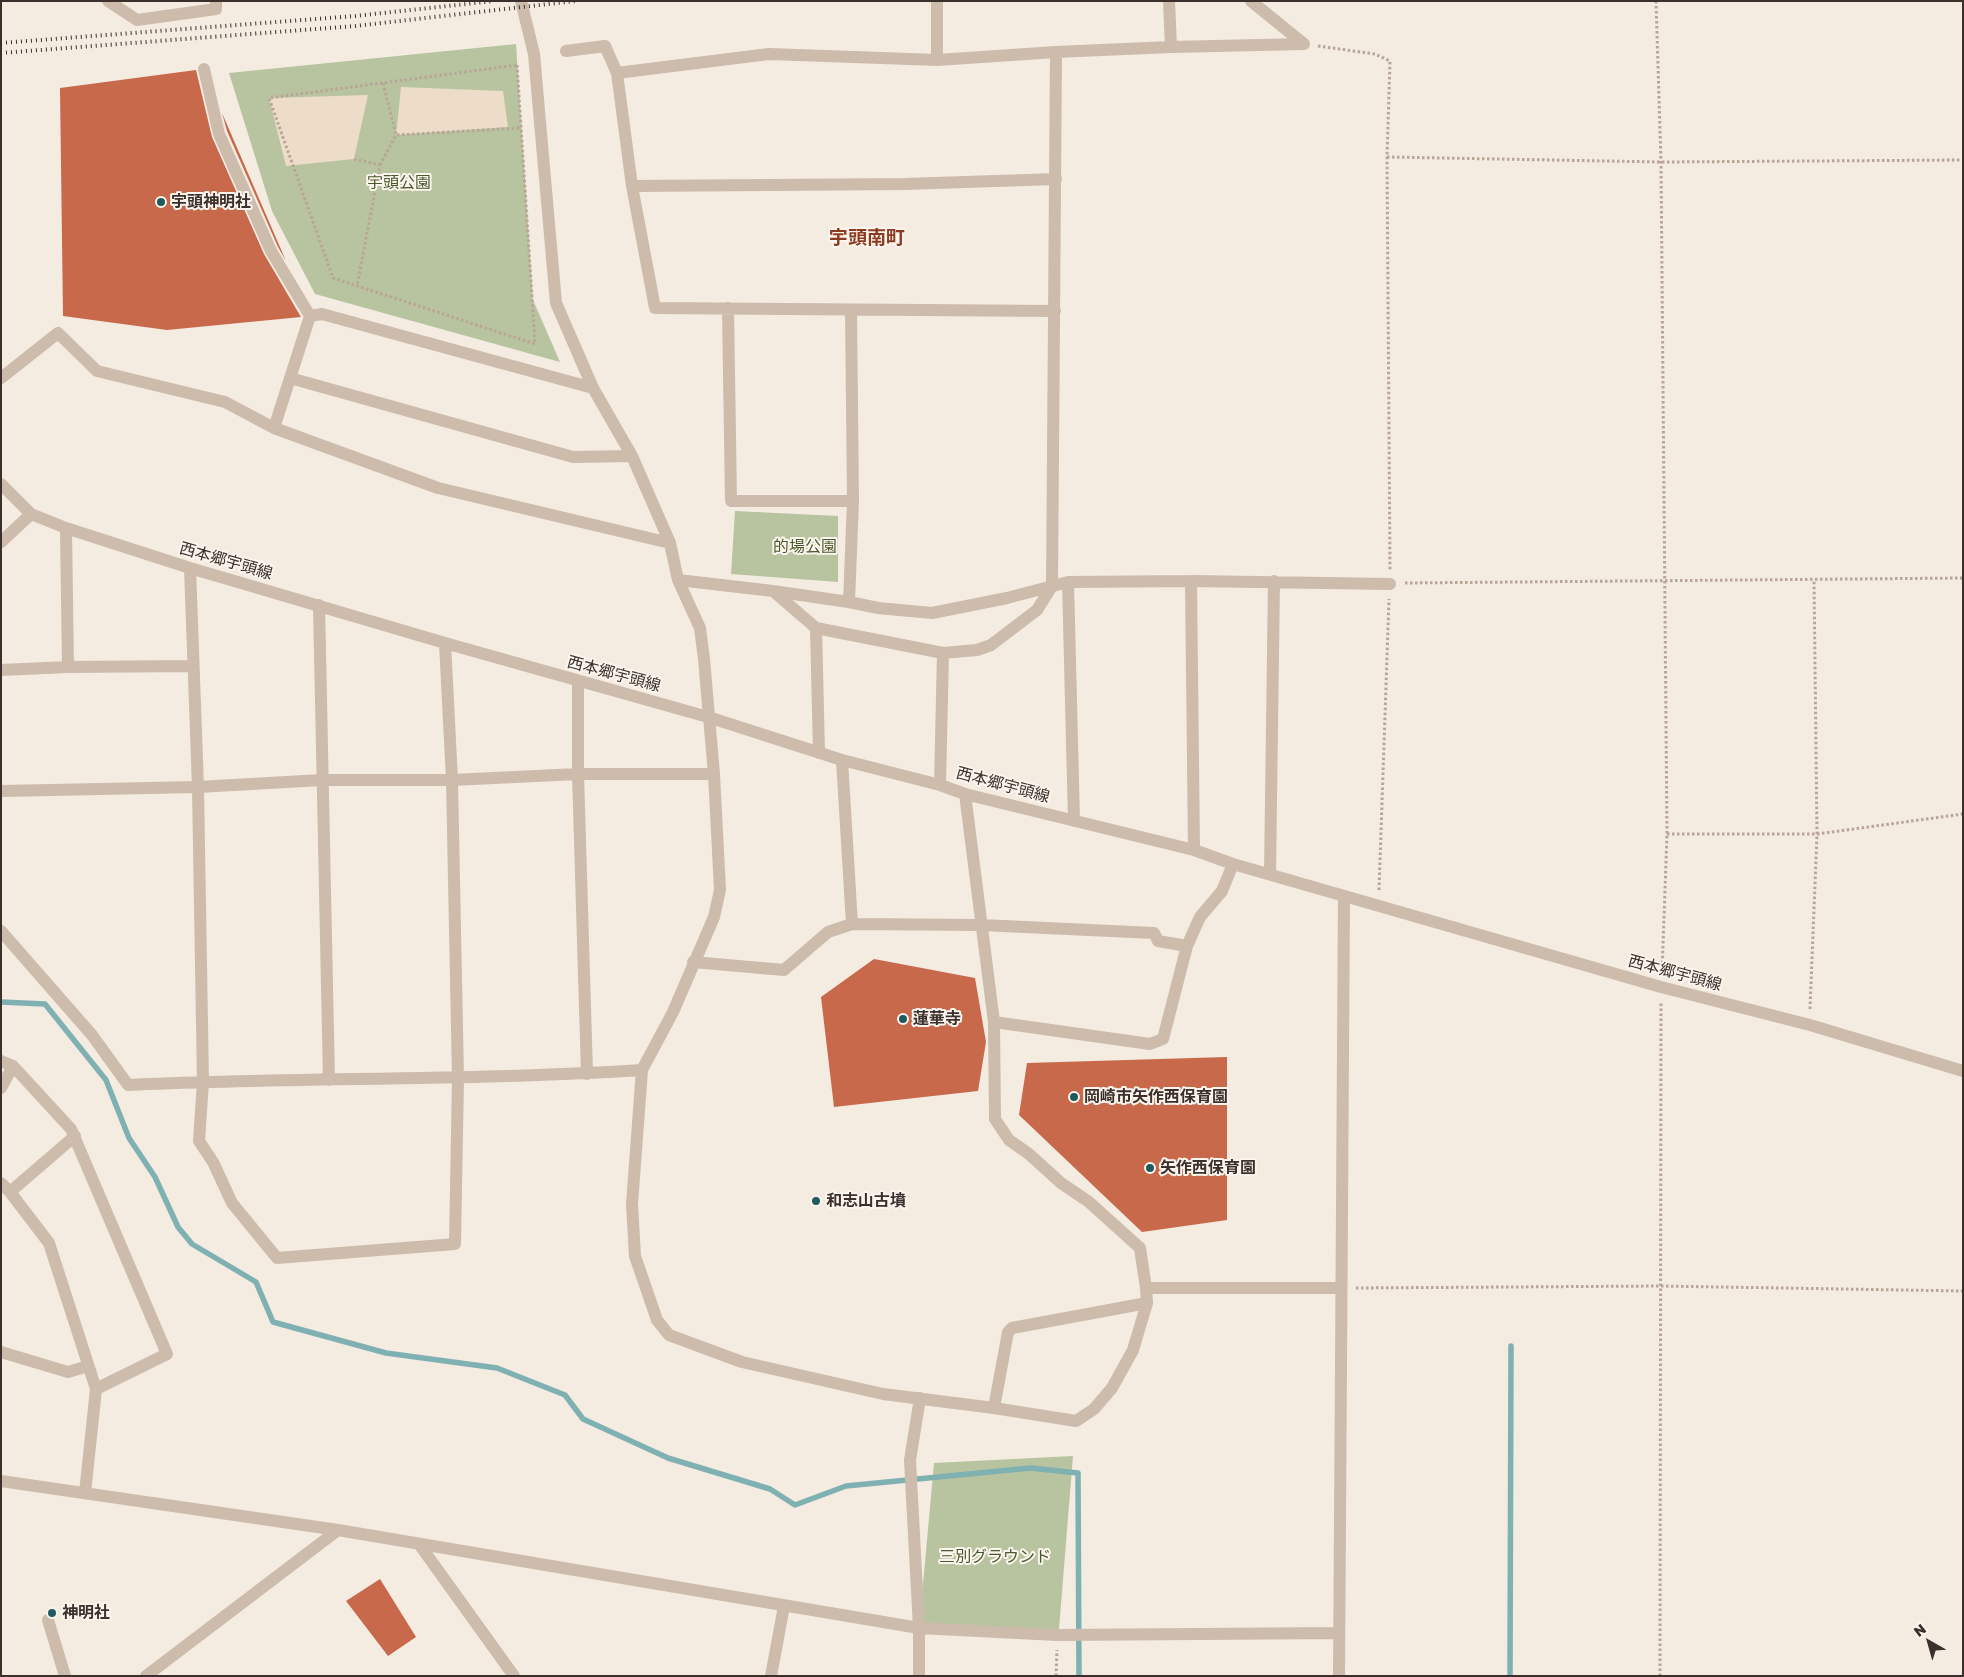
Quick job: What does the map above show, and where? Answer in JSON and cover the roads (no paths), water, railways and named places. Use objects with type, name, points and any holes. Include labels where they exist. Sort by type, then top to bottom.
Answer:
[{"type":"street","points":[[108,1],[137,20],[216,9],[216,1]]},
{"type":"street","points":[[521,1],[534,54],[556,303],[593,388],[632,456],[670,543],[678,580],[700,628],[714,774],[720,890],[714,917],[673,1012],[642,1070],[632,1204],[635,1256],[657,1320],[669,1335],[742,1362],[883,1394],[994,1408],[1076,1421],[1094,1410],[1112,1388],[1134,1350],[1147,1303],[1140,1248],[1089,1202],[1062,1183],[1029,1154],[1009,1140],[995,1119],[994,1022],[965,794]]},
{"type":"street","points":[[937,1],[937,60]]},
{"type":"street","points":[[1170,1],[1171,47]]},
{"type":"street","points":[[618,73],[769,54],[937,60],[1056,52],[1304,44],[1251,1]]},
{"type":"street","points":[[566,50],[605,46],[618,73],[632,186],[655,308],[1055,311]]},
{"type":"street","points":[[773,591],[816,628],[943,653],[977,650],[991,645],[1037,610],[1052,586],[1056,52]]},
{"type":"street","points":[[204,69],[219,134],[271,251],[310,316],[274,428]]},
{"type":"street","points":[[632,186],[905,184],[1056,178]]},
{"type":"street","points":[[728,308],[731,501],[853,501]]},
{"type":"street","points":[[849,602],[853,501],[851,310]]},
{"type":"street","points":[[310,316],[322,314],[593,388]]},
{"type":"street","points":[[1,378],[58,333],[97,371],[225,402],[274,428],[438,488],[670,543]]},
{"type":"street","points":[[290,378],[573,457],[632,456]]},
{"type":"street","name":"西本郷宇頭線","points":[[1,484],[31,514],[66,528],[190,568],[445,643],[708,717],[842,760],[940,784],[965,794],[1194,850],[1233,864],[1270,874]]},
{"type":"street","points":[[1,542],[31,514]]},
{"type":"street","points":[[66,528],[68,667]]},
{"type":"street","points":[[190,568],[192,666],[198,787],[203,1082],[199,1141],[213,1162],[232,1203],[277,1258],[455,1244],[458,1078],[452,780],[445,643]]},
{"type":"street","points":[[678,580],[773,591],[878,608],[932,614],[1007,598],[1068,582],[1274,581],[1390,584]]},
{"type":"street","points":[[1192,581],[1194,850]]},
{"type":"street","points":[[1274,581],[1270,874],[1344,896],[1340,1288],[1340,1676]]},
{"type":"street","points":[[1068,582],[1074,821]]},
{"type":"street","points":[[319,605],[329,1080]]},
{"type":"street","points":[[816,628],[819,753]]},
{"type":"street","points":[[940,784],[943,653]]},
{"type":"street","points":[[1,670],[68,667],[192,666]]},
{"type":"street","points":[[578,681],[578,774],[587,1074]]},
{"type":"street","points":[[842,760],[852,924]]},
{"type":"street","points":[[1,791],[198,787],[322,780],[452,780],[578,774],[714,774]]},
{"type":"street","points":[[994,1022],[1150,1044],[1163,1039],[1187,946],[1200,918],[1222,891],[1233,864]]},
{"type":"street","name":"西本郷宇頭線","points":[[1344,896],[1661,988],[1810,1025],[1963,1071]]},
{"type":"street","points":[[693,962],[784,970],[828,932],[852,924],[981,925],[1154,933],[1158,941],[1187,946]]},
{"type":"street","points":[[1,931],[92,1035],[128,1085],[458,1078],[587,1074],[642,1070]]},
{"type":"street","points":[[1,1088],[7,1064]]},
{"type":"street","points":[[7,1064],[71,1128],[167,1354],[96,1389]]},
{"type":"street","points":[[75,1136],[6,1188],[49,1243],[96,1389],[85,1494]]},
{"type":"street","points":[[1146,1288],[1340,1288]]},
{"type":"street","points":[[994,1408],[1008,1332],[1012,1328],[1147,1303]]},
{"type":"street","points":[[1,1352],[68,1372],[88,1366]]},
{"type":"street","points":[[919,1676],[919,1628],[910,1460],[920,1398]]},
{"type":"street","points":[[1,1481],[338,1530],[919,1628],[1057,1635],[1339,1632]]},
{"type":"street","points":[[146,1676],[338,1530]]},
{"type":"street","points":[[419,1544],[514,1676]]},
{"type":"street","points":[[771,1676],[784,1606]]},
{"type":"street","points":[[48,1620],[65,1676]]},
{"type":"waterway","points":[[1,1002],[45,1004],[106,1080],[129,1138],[155,1177],[178,1227],[192,1244],[256,1282],[273,1322],[386,1353],[497,1368],[565,1395],[583,1419],[668,1458],[770,1489],[795,1505],[846,1486],[1030,1468],[1078,1473],[1079,1676]]},
{"type":"waterway","points":[[1510,1676],[1511,1346]]},
{"type":"railway","points":[[1,43],[355,16],[494,1]]},
{"type":"railway","points":[[1,53],[355,26],[575,1]]},
{"type":"place","name":"宇頭神明社","points":[[161,202]]},
{"type":"place","name":"蓮華寺","points":[[903,1019]]},
{"type":"place","name":"岡崎市矢作西保育園","points":[[1074,1097]]},
{"type":"place","name":"矢作西保育園","points":[[1150,1168]]},
{"type":"place","name":"和志山古墳","points":[[816,1201]]},
{"type":"place","name":"神明社","points":[[52,1613]]},
{"type":"district","name":"宇頭南町","points":[[867,238]]},
{"type":"park label","name":"宇頭公園","points":[[399,183]]},
{"type":"park label","name":"的場公園","points":[[805,547]]},
{"type":"park label","name":"三別グラウンド","points":[[995,1557]]}]
